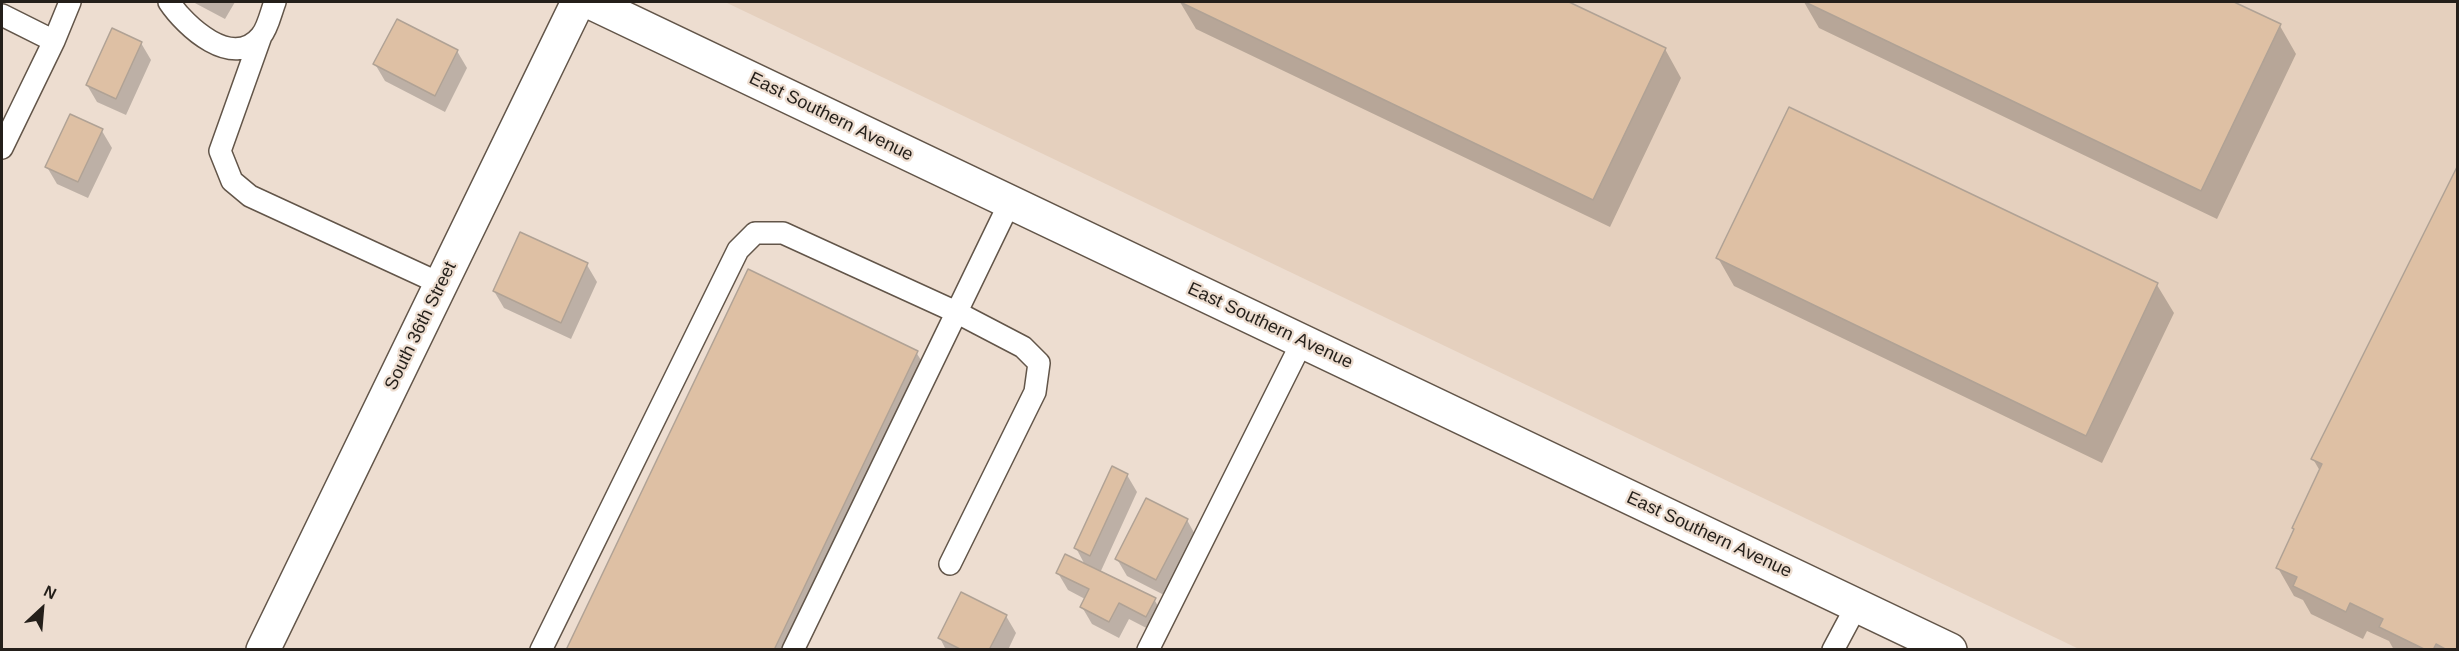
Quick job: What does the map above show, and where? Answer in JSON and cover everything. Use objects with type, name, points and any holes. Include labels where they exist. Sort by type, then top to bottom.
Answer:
[{"type":"main road","name":"South 36th Street","points":[[263,650],[578,2]]},
{"type":"main road","name":"East Southern Avenue","points":[[590,2],[1950,650]]},
{"type":"lane","points":[[2,148],[54,41],[70,2]]},
{"type":"lane","points":[[169,2],[178,17],[204,39],[227,48],[248,47],[261,36]]},
{"type":"lane","points":[[275,2],[220,151],[232,181],[250,196],[441,284]]},
{"type":"lane","points":[[2,15],[54,41]]},
{"type":"lane","points":[[793,650],[1010,202]]},
{"type":"lane","points":[[541,650],[738,249],[755,233],[783,233],[956,312],[1023,347],[1039,363],[1035,392],[950,564]]},
{"type":"lane","points":[[1148,650],[1302,342]]},
{"type":"lane","points":[[1833,650],[1857,605]]},
{"type":"shaded area","points":[[725,2],[2457,2],[2457,649],[2079,649]]},
{"type":"building","points":[[1180,2],[1569,2],[1666,48],[1593,200]]},
{"type":"building","points":[[1805,2],[2234,2],[2281,24],[2201,191]]},
{"type":"building","points":[[397,19],[458,50],[435,96],[373,64]]},
{"type":"building","points":[[112,28],[142,42],[116,99],[86,85]]},
{"type":"building","points":[[1789,107],[2158,283],[2086,436],[1716,258]]},
{"type":"building","points":[[70,114],[103,129],[78,182],[45,167]]},
{"type":"building","points":[[2458,165],[2458,650],[2447,650],[2436,644],[2433,650],[2426,650],[2379,627],[2383,619],[2350,603],[2346,612],[2293,586],[2297,577],[2276,568],[2322,464],[2311,459]]},
{"type":"building","points":[[520,232],[588,263],[561,323],[493,291]]},
{"type":"building","points":[[748,269],[918,351],[774,650],[566,650]]},
{"type":"building","points":[[1112,466],[1128,474],[1090,556],[1074,548]]},
{"type":"building","points":[[1146,498],[1188,519],[1156,580],[1115,559]]},
{"type":"building","points":[[1065,554],[1156,598],[1146,617],[1119,603],[1109,622],[1080,607],[1089,589],[1056,573]]},
{"type":"building","points":[[961,592],[1007,615],[989,650],[962,650],[938,638]]}]
